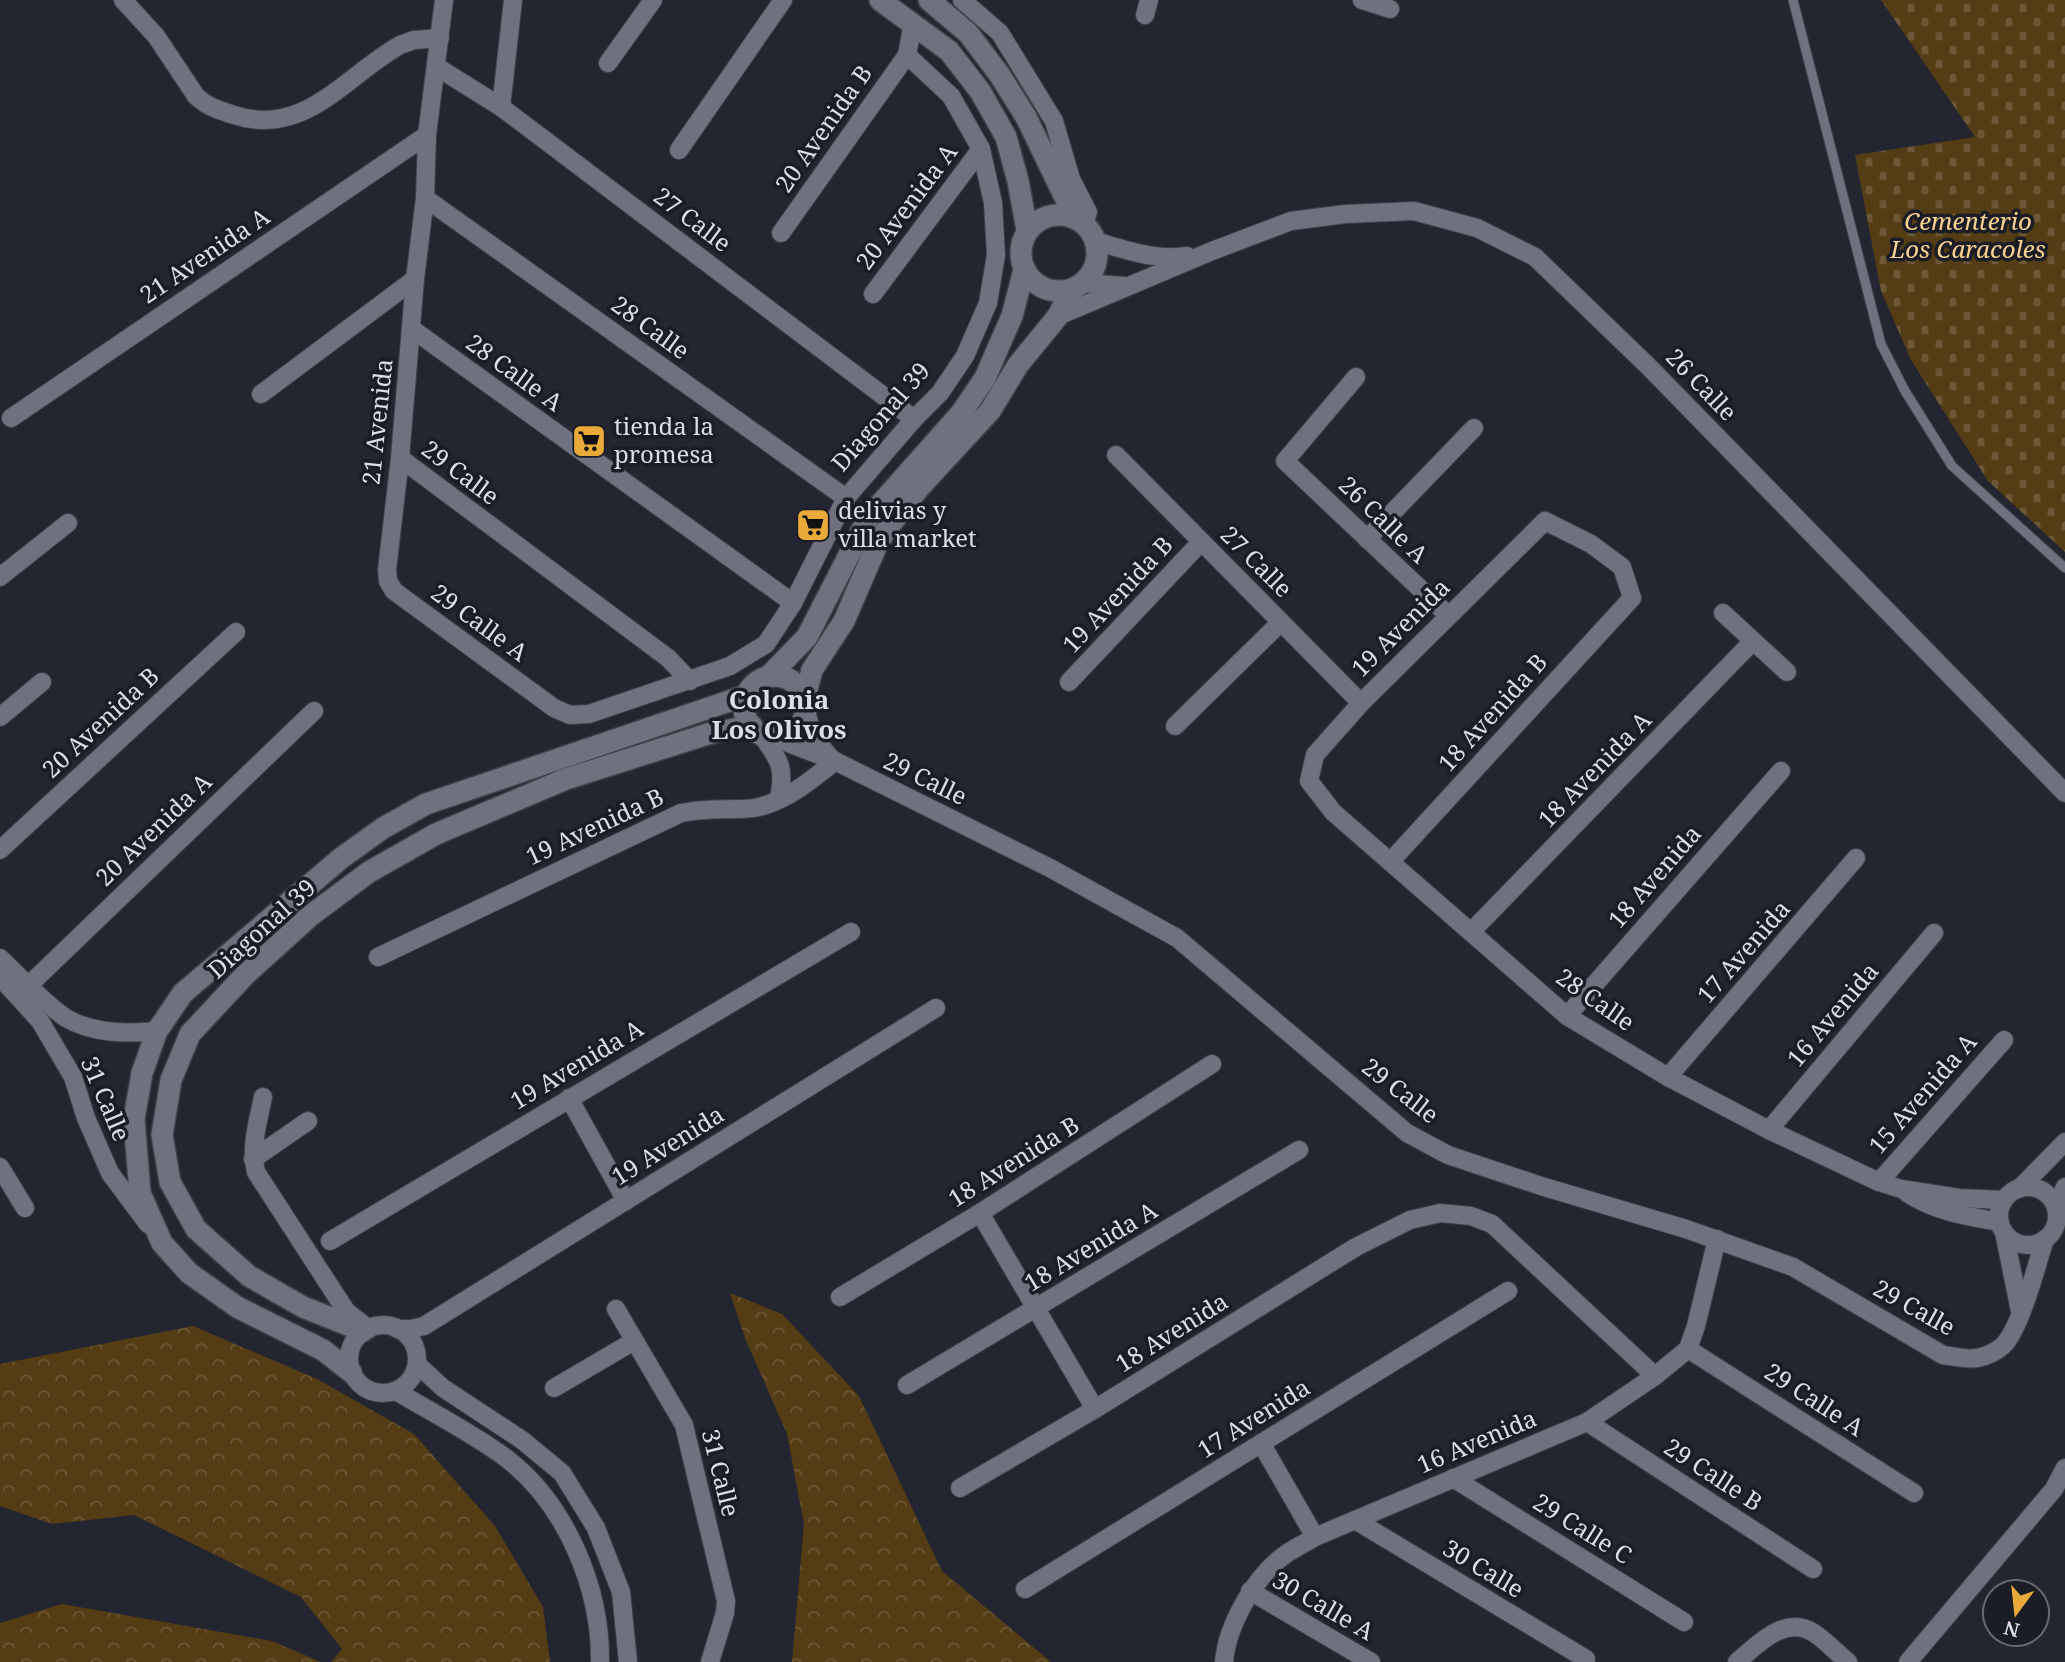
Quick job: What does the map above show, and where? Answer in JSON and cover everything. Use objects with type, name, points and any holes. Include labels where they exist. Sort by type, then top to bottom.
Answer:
[{"type":"street","points":[[124,0],[156,36],[202,103],[259,121],[283,119],[304,112],[400,45],[414,40],[440,38]]},
{"type":"street","name":"21 Avenida","points":[[387,570],[425,198],[427,135],[444,0]]},
{"type":"street","points":[[502,107],[513,0]]},
{"type":"street","points":[[608,64],[653,0]]},
{"type":"street","points":[[679,150],[783,0]]},
{"type":"street","points":[[880,0],[948,51],[980,91],[1006,137],[1027,230]]},
{"type":"street","points":[[762,732],[791,733],[803,720],[812,670],[844,621],[876,547],[918,489],[990,411],[1018,365],[1096,263],[1085,227],[1026,117],[999,74],[968,33],[929,0]]},
{"type":"street","points":[[962,0],[1000,33],[1054,121],[1071,179],[1086,206],[1085,227]]},
{"type":"street","points":[[1362,0],[1390,9]]},
{"type":"street","points":[[907,55],[913,23]]},
{"type":"street","name":"Diagonal 39","points":[[554,708],[570,715],[589,714],[730,666],[766,644],[793,603],[846,498],[914,418],[940,393],[965,356],[988,303],[996,255],[993,203],[981,149],[951,96],[907,55]]},
{"type":"street","name":"20 Avenida B","points":[[781,233],[907,55]]},
{"type":"street","name":"27 Calle","points":[[437,67],[502,107],[914,418]]},
{"type":"street","name":"21 Avenida A","points":[[11,418],[427,135]]},
{"type":"street","name":"20 Avenida A","points":[[873,294],[981,149]]},
{"type":"street","name":"28 Calle","points":[[425,198],[846,498]]},
{"type":"street","name":"26 Calle","points":[[1058,316],[1291,221],[1345,214],[1414,211],[1477,228],[1535,257],[1648,366],[2065,793]]},
{"type":"street","points":[[1078,286],[1058,292],[1044,289],[1032,281],[1024,270],[1020,257],[1021,243],[1027,230],[1036,221],[1049,215],[1062,214],[1085,227]]},
{"type":"street","name":"26 Calle","points":[[1085,227],[1132,252],[1168,259],[1212,251]]},
{"type":"street","points":[[779,799],[783,785],[782,769],[762,732],[745,711],[747,695],[752,687],[768,677],[807,637],[868,518],[962,412],[985,378],[1012,316],[1024,270]]},
{"type":"street","name":"21 Avenida","points":[[261,394],[415,279]]},
{"type":"street","name":"26 Calle","points":[[1078,286],[1128,286]]},
{"type":"street","name":"28 Calle A","points":[[412,329],[793,603]]},
{"type":"street","name":"26 Calle A","points":[[1356,377],[1285,461],[1448,615]]},
{"type":"street","points":[[1367,539],[1474,428]]},
{"type":"street","name":"27 Calle","points":[[1116,455],[1361,703]]},
{"type":"street","name":"29 Calle","points":[[400,458],[668,658],[690,681]]},
{"type":"street","name":"18 Avenida B","points":[[1390,862],[1632,598],[1622,566],[1591,544],[1545,521]]},
{"type":"street","name":"19 Avenida","points":[[1309,781],[1315,755],[1361,703],[1545,521]]},
{"type":"street","points":[[0,578],[68,523]]},
{"type":"street","name":"19 Avenida B","points":[[1069,682],[1201,542]]},
{"type":"street","name":"29 Calle A","points":[[387,570],[388,581],[394,591],[554,708]]},
{"type":"street","points":[[1723,613],[1787,672]]},
{"type":"street","points":[[1175,726],[1280,622]]},
{"type":"street","name":"20 Avenida B","points":[[0,849],[236,632]]},
{"type":"street","name":"18 Avenida A","points":[[1471,933],[1754,641]]},
{"type":"street","points":[[768,677],[780,676],[790,680],[799,687],[805,704]]},
{"type":"street","points":[[0,718],[42,682]]},
{"type":"street","name":"Diagonal 39","points":[[351,1372],[323,1350],[237,1307],[189,1273],[162,1242],[140,1193],[134,1119],[142,1073],[157,1031],[183,993],[340,859],[426,804],[747,695]]},
{"type":"street","name":"29 Calle","points":[[805,704],[809,727],[823,749],[835,761]]},
{"type":"street","name":"20 Avenida A","points":[[29,985],[314,711]]},
{"type":"street","name":"Diagonal 39","points":[[366,1330],[303,1307],[249,1276],[196,1229],[170,1182],[162,1136],[171,1080],[190,1034],[245,975],[310,916],[369,872],[436,834],[566,779],[711,733],[762,732]]},
{"type":"street","name":"29 Calle","points":[[762,732],[835,761],[1050,869],[1177,938],[1407,1133],[1448,1155],[1717,1239],[1793,1267],[1942,1355],[1966,1359],[1983,1357],[1998,1350],[2007,1342],[2020,1312]]},
{"type":"street","name":"19 Avenida B","points":[[378,957],[681,813],[707,808],[757,807],[793,792],[835,761]]},
{"type":"street","name":"18 Avenida","points":[[1567,1016],[1781,771]]},
{"type":"street","name":"28 Calle","points":[[1309,781],[1333,812],[1567,1016],[1668,1077],[1769,1130],[1879,1182],[1901,1189],[1959,1198],[2011,1195]]},
{"type":"street","name":"17 Avenida","points":[[1668,1077],[1856,858]]},
{"type":"street","name":"19 Avenida A","points":[[330,1241],[850,932]]},
{"type":"street","name":"16 Avenida","points":[[1769,1130],[1934,933]]},
{"type":"street","name":"31 Calle","points":[[0,958],[65,1017],[81,1025],[109,1031],[157,1031]]},
{"type":"street","name":"31 Calle","points":[[0,977],[40,1021],[73,1077],[86,1118],[110,1173],[162,1242]]},
{"type":"street","name":"19 Avenida","points":[[397,1329],[424,1326],[936,1008]]},
{"type":"street","name":"15 Avenida A","points":[[1879,1182],[2004,1040]]},
{"type":"street","name":"18 Avenida B","points":[[840,1297],[980,1213],[1212,1065]]},
{"type":"street","points":[[263,1097],[254,1142],[253,1159],[256,1172],[346,1311],[366,1330]]},
{"type":"street","points":[[569,1098],[626,1201]]},
{"type":"street","points":[[253,1159],[308,1121]]},
{"type":"street","points":[[2020,1312],[2000,1213],[2011,1195],[2065,1142]]},
{"type":"street","name":"18 Avenida A","points":[[907,1385],[1299,1150]]},
{"type":"street","points":[[0,1167],[25,1208]]},
{"type":"street","points":[[2020,1312],[2045,1239],[2055,1225],[2056,1208],[2065,1187]]},
{"type":"street","points":[[2011,1195],[2030,1188],[2041,1191],[2050,1198],[2056,1208]]},
{"type":"street","name":"28 Calle","points":[[1901,1189],[1924,1204],[2002,1227]]},
{"type":"street","points":[[980,1213],[1095,1409]]},
{"type":"street","name":"18 Avenida","points":[[960,1488],[1095,1409],[1356,1247],[1410,1220],[1440,1213],[1471,1216],[1492,1224],[1655,1376]]},
{"type":"street","points":[[2002,1227],[2013,1241],[2025,1245],[2045,1239]]},
{"type":"street","points":[[1688,1349],[1717,1239]]},
{"type":"street","name":"17 Avenida","points":[[1025,1589],[1508,1291]]},
{"type":"street","name":"31 Calle","points":[[616,1309],[684,1425],[726,1607],[710,1662]]},
{"type":"street","points":[[414,1346],[405,1334],[397,1329],[380,1325],[366,1330],[351,1347],[351,1372],[367,1389],[378,1393],[396,1391],[411,1379],[417,1364],[414,1346],[417,1335],[424,1326]]},
{"type":"street","points":[[554,1388],[634,1341]]},
{"type":"street","name":"29 Calle A","points":[[1688,1349],[1914,1493]]},
{"type":"street","name":"16 Avenida","points":[[1224,1662],[1229,1636],[1250,1591],[1284,1556],[1315,1537],[1587,1422],[1655,1376],[1688,1349]]},
{"type":"street","points":[[417,1364],[443,1388],[522,1440],[562,1473],[596,1528],[621,1592],[628,1662]]},
{"type":"street","points":[[396,1391],[506,1458],[541,1490],[573,1542],[591,1594],[600,1662]]},
{"type":"street","name":"29 Calle B","points":[[1587,1422],[1813,1569]]},
{"type":"street","points":[[1261,1443],[1315,1537]]},
{"type":"street","points":[[1908,1662],[2059,1493],[2065,1468]]},
{"type":"street","name":"29 Calle C","points":[[1453,1478],[1684,1622]]},
{"type":"street","name":"30 Calle","points":[[1355,1520],[1586,1659]]},
{"type":"street","name":"30 Calle A","points":[[1250,1591],[1371,1662]]},
{"type":"street","points":[[1737,1662],[1766,1637],[1786,1628],[1811,1631],[1848,1662]]},
{"type":"lane","points":[[1793,0],[1881,344],[1905,391],[1952,466],[2065,568]]},
{"type":"green space","name":"Cementerio Los Caracoles","points":[[1881,0],[2065,0],[2065,552],[1988,481],[1911,360],[1881,291],[1855,155],[1975,137]]},
{"type":"green space","points":[[730,1293],[782,1314],[859,1396],[942,1571],[1051,1662],[792,1662],[804,1524],[787,1434],[745,1338]]},
{"type":"green space","points":[[193,1326],[317,1379],[414,1434],[495,1526],[543,1607],[550,1662],[331,1662],[342,1649],[301,1597],[134,1515],[52,1524],[0,1506],[0,1364]]},
{"type":"green space","points":[[62,1604],[272,1641],[321,1662],[0,1662],[0,1623]]},
{"type":"place","name":"tienda la promesa","points":[[589,441]]},
{"type":"place","name":"delivias y villa market","points":[[813,525]]},
{"type":"district","name":"Colonia Los Olivos","points":[[779,715]]}]
